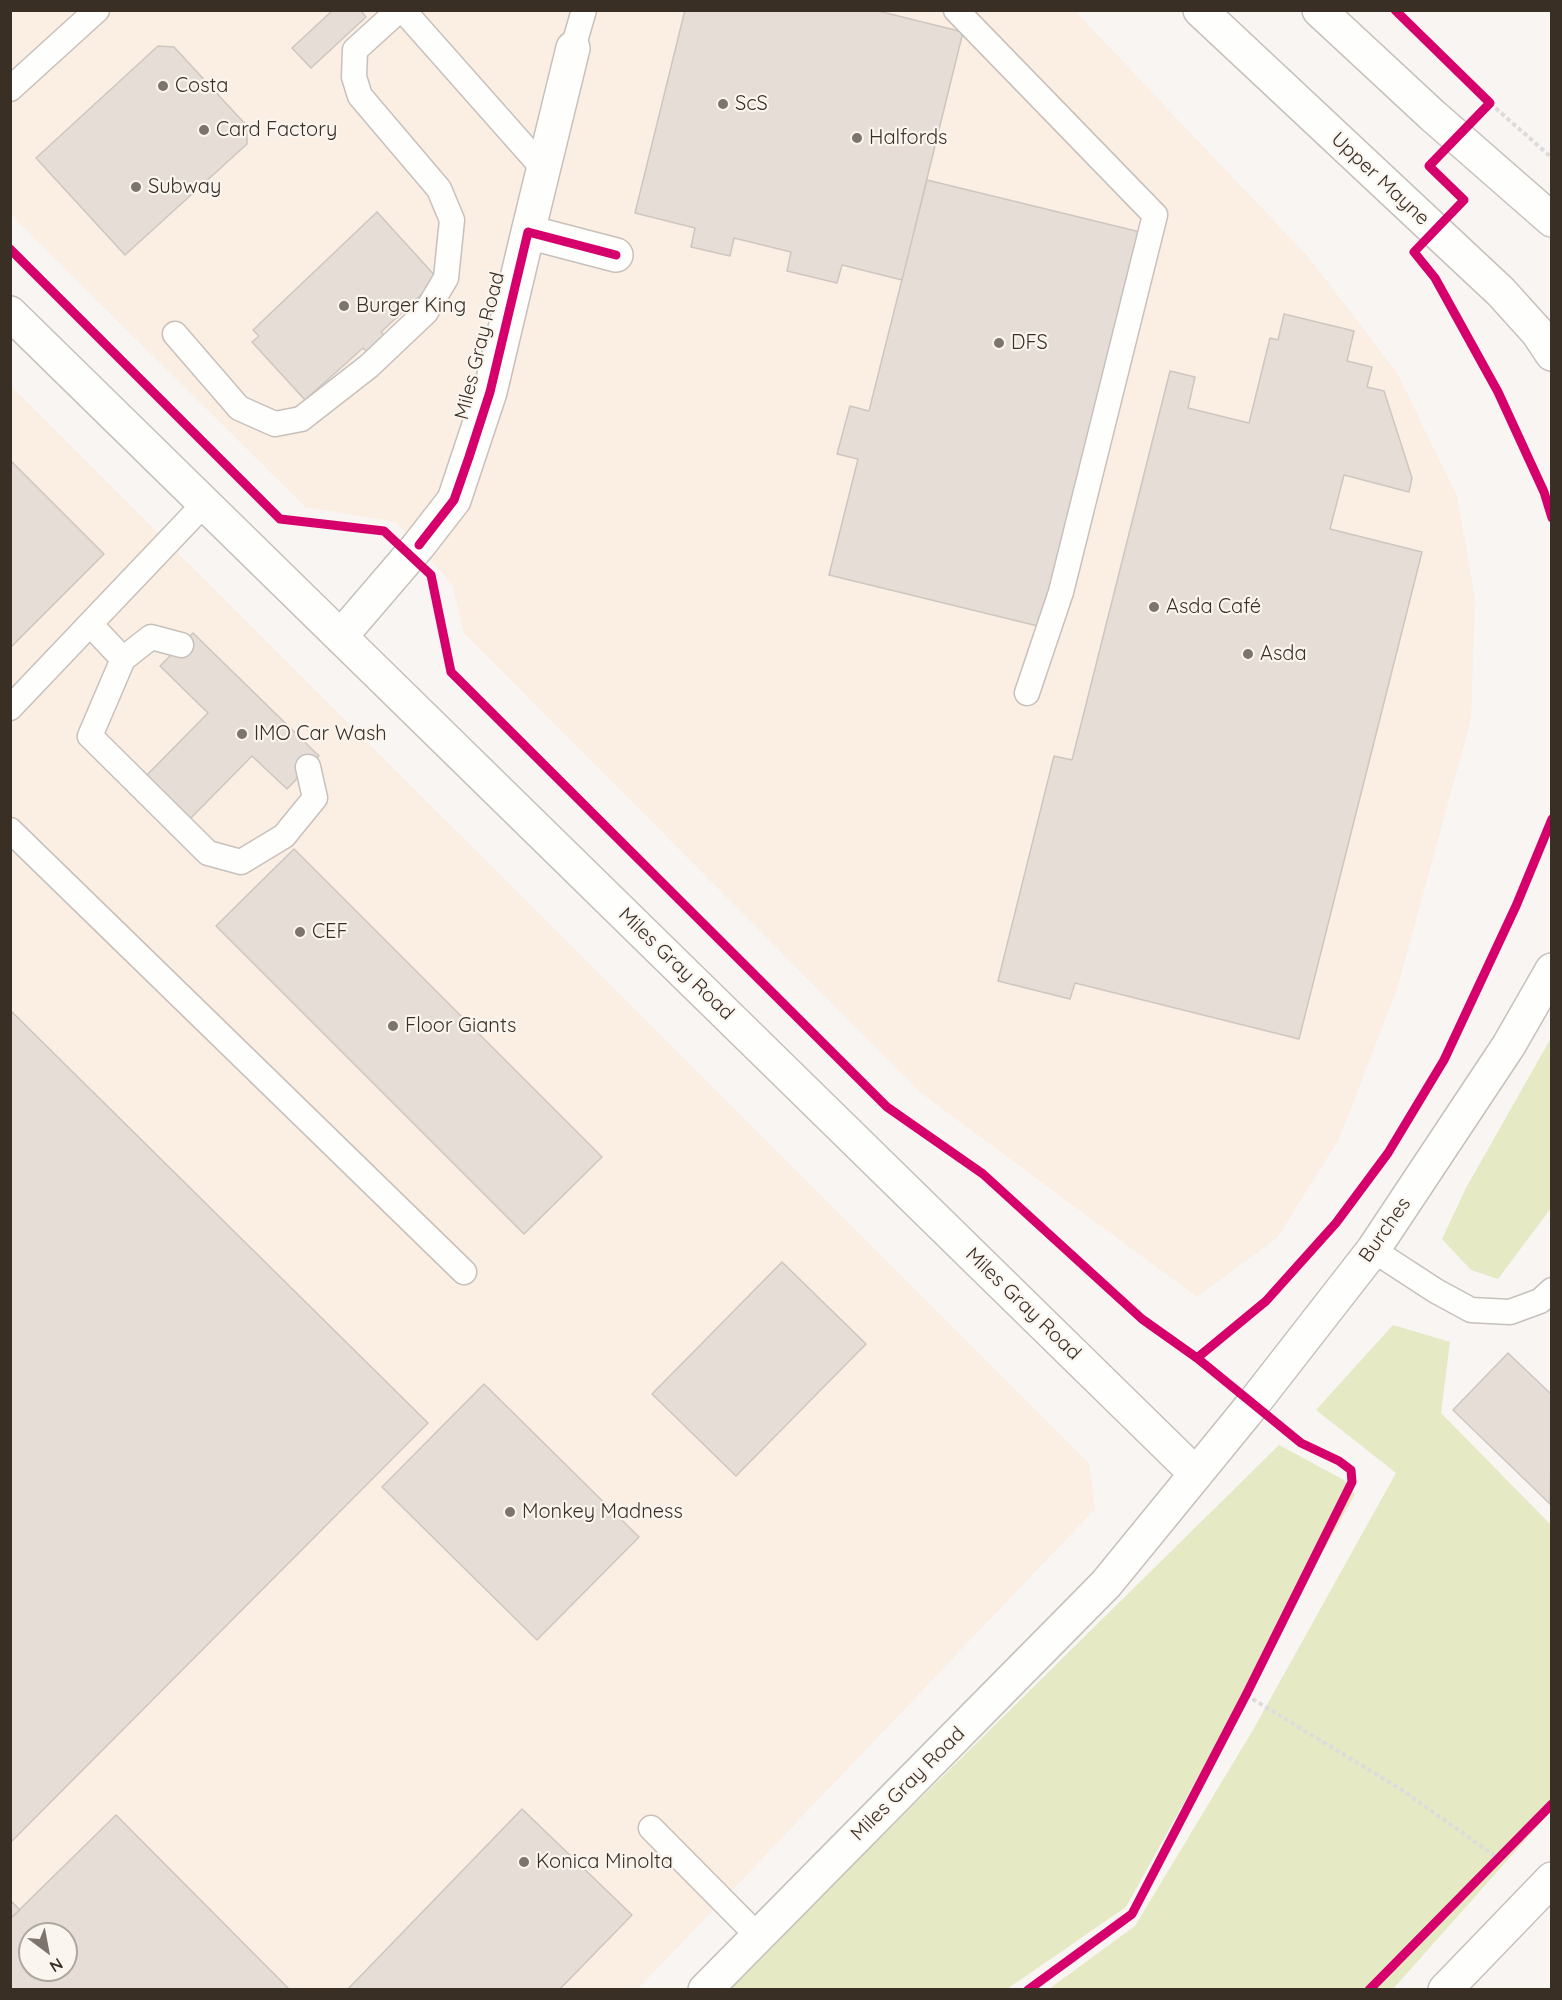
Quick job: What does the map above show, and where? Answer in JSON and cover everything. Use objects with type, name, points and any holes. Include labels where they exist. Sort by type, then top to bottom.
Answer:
[{"type":"main road","name":"Upper Mayne","points":[[1200,10],[1501,292],[1538,333],[1551,354]]},
{"type":"main road","points":[[1319,10],[1457,138],[1551,220]]},
{"type":"main road","name":"Miles Gray Road","points":[[340,636],[419,546],[454,500],[490,392],[542,167],[573,48]]},
{"type":"main road","points":[[528,232],[616,255]]},
{"type":"main road","name":"Miles Gray Road","points":[[10,313],[1196,1474],[1094,1597],[705,1989]]},
{"type":"main road","name":"Burches","points":[[1196,1474],[1373,1250],[1509,1046],[1551,970]]},
{"type":"main road","points":[[1445,1989],[1551,1879]]},
{"type":"lane","points":[[10,89],[97,10]]},
{"type":"lane","points":[[175,334],[239,408],[275,424],[301,419],[369,366],[426,312],[446,278],[452,220],[439,189],[360,96],[354,77],[355,50],[401,10],[542,167]]},
{"type":"lane","points":[[573,48],[584,10]]},
{"type":"lane","points":[[956,10],[1155,215],[1061,592],[1027,693]]},
{"type":"lane","points":[[10,708],[205,503]]},
{"type":"lane","points":[[90,624],[123,659]]},
{"type":"lane","points":[[181,645],[151,637],[123,659],[90,736],[207,853],[241,862],[284,836],[315,798],[308,767]]},
{"type":"lane","points":[[10,830],[464,1272]]},
{"type":"lane","points":[[1373,1250],[1436,1291],[1471,1310],[1510,1312],[1540,1301],[1551,1290]]},
{"type":"lane","points":[[651,1828],[758,1936]]},
{"type":"path","points":[[1482,96],[1551,158]]},
{"type":"path","points":[[1457,138],[1490,103]]},
{"type":"path","points":[[1028,1989],[1132,1914],[1246,1695],[1352,1482],[1351,1470],[1339,1461],[1301,1443],[1253,1404]]},
{"type":"path","points":[[1246,1695],[1402,1790],[1499,1859]]},
{"type":"path","points":[[1491,1867],[1507,1851]]},
{"type":"shaded area","points":[[10,11],[1075,11],[1309,258],[1397,373],[1457,496],[1475,599],[1471,719],[1397,989],[1339,1139],[1277,1238],[1197,1297],[921,1093],[464,633],[452,584],[396,522],[305,507],[11,215]]},
{"type":"shaded area","points":[[10,385],[1089,1463],[1095,1509],[638,1989],[11,1989]]},
{"type":"green space","points":[[1551,1038],[1551,1208],[1498,1279],[1471,1270],[1442,1239],[1466,1188]]},
{"type":"green space","points":[[1393,1325],[1450,1342],[1441,1413],[1551,1525],[1551,1811],[1393,1989],[1049,1989],[1135,1926],[1253,1730],[1396,1473],[1316,1410]]},
{"type":"green space","points":[[1279,1445],[1344,1480],[1355,1494],[1126,1907],[1007,1989],[726,1990]]},
{"type":"building","points":[[333,10],[360,10],[366,17],[311,68],[292,48]]},
{"type":"building","points":[[685,10],[874,10],[963,32],[902,280],[842,265],[837,283],[787,271],[791,252],[734,238],[730,256],[691,247],[695,228],[635,213]]},
{"type":"building","points":[[158,46],[174,47],[247,126],[247,144],[125,255],[36,158]]},
{"type":"building","name":"DFS","points":[[927,180],[1140,232],[1042,627],[829,575],[858,459],[837,454],[850,406],[869,411]]},
{"type":"building","name":"Burger King","points":[[377,212],[438,279],[381,332],[386,337],[368,353],[363,348],[305,400],[252,342],[259,336],[253,330]]},
{"type":"building","name":"Asda","points":[[1284,314],[1354,331],[1347,361],[1372,367],[1367,387],[1384,391],[1412,478],[1409,492],[1344,475],[1330,529],[1422,552],[1299,1039],[1075,983],[1070,999],[998,981],[1054,756],[1072,760],[1170,371],[1195,377],[1188,408],[1249,423],[1270,338],[1278,340]]},
{"type":"building","points":[[10,460],[104,554],[10,648]]},
{"type":"building","name":"IMO Car Wash","points":[[193,633],[319,756],[287,789],[252,756],[190,819],[146,776],[208,713],[160,666]]},
{"type":"building","points":[[294,849],[602,1157],[524,1234],[216,926]]},
{"type":"building","points":[[10,1010],[428,1423],[10,1843]]},
{"type":"building","points":[[782,1262],[866,1344],[736,1476],[652,1394]]},
{"type":"building","points":[[1508,1353],[1552,1395],[1550,1504],[1453,1410]]},
{"type":"building","name":"Monkey Madness","points":[[484,1384],[639,1537],[537,1640],[382,1487]]},
{"type":"building","name":"Konica Minolta","points":[[522,1809],[632,1915],[559,1990],[347,1990]]},
{"type":"building","points":[[116,1815],[290,1990],[10,1990],[10,1919]]},
{"type":"building","points":[[10,1900],[20,1910],[10,1919]]},
{"type":"cycle path","points":[[1395,10],[1490,103],[1429,166],[1464,200],[1414,252],[1435,278],[1498,392],[1544,492],[1552,518]]},
{"type":"cycle path","points":[[419,545],[454,500],[469,457],[490,392],[528,232],[616,255]]},
{"type":"cycle path","points":[[10,249],[280,519],[384,531],[431,575],[451,672],[887,1107],[983,1174],[1142,1319],[1197,1358],[1301,1443],[1339,1461],[1351,1470],[1352,1482],[1246,1695],[1132,1914],[1028,1990]]},
{"type":"cycle path","points":[[1197,1358],[1266,1301],[1336,1223],[1388,1153],[1444,1060],[1516,906],[1552,819]]},
{"type":"cycle path","points":[[1369,1990],[1552,1804]]},
{"type":"place","name":"Costa","points":[[163,86]]},
{"type":"place","name":"ScS","points":[[723,104]]},
{"type":"place","name":"Card Factory","points":[[204,130]]},
{"type":"place","name":"Halfords","points":[[857,138]]},
{"type":"place","name":"Subway","points":[[136,187]]},
{"type":"place","name":"Burger King","points":[[344,306]]},
{"type":"place","name":"DFS","points":[[999,343]]},
{"type":"place","name":"Asda Café","points":[[1154,607]]},
{"type":"place","name":"Asda","points":[[1248,654]]},
{"type":"place","name":"IMO Car Wash","points":[[242,734]]},
{"type":"place","name":"CEF","points":[[300,932]]},
{"type":"place","name":"Floor Giants","points":[[393,1026]]},
{"type":"place","name":"Monkey Madness","points":[[510,1512]]},
{"type":"place","name":"Konica Minolta","points":[[524,1862]]}]
